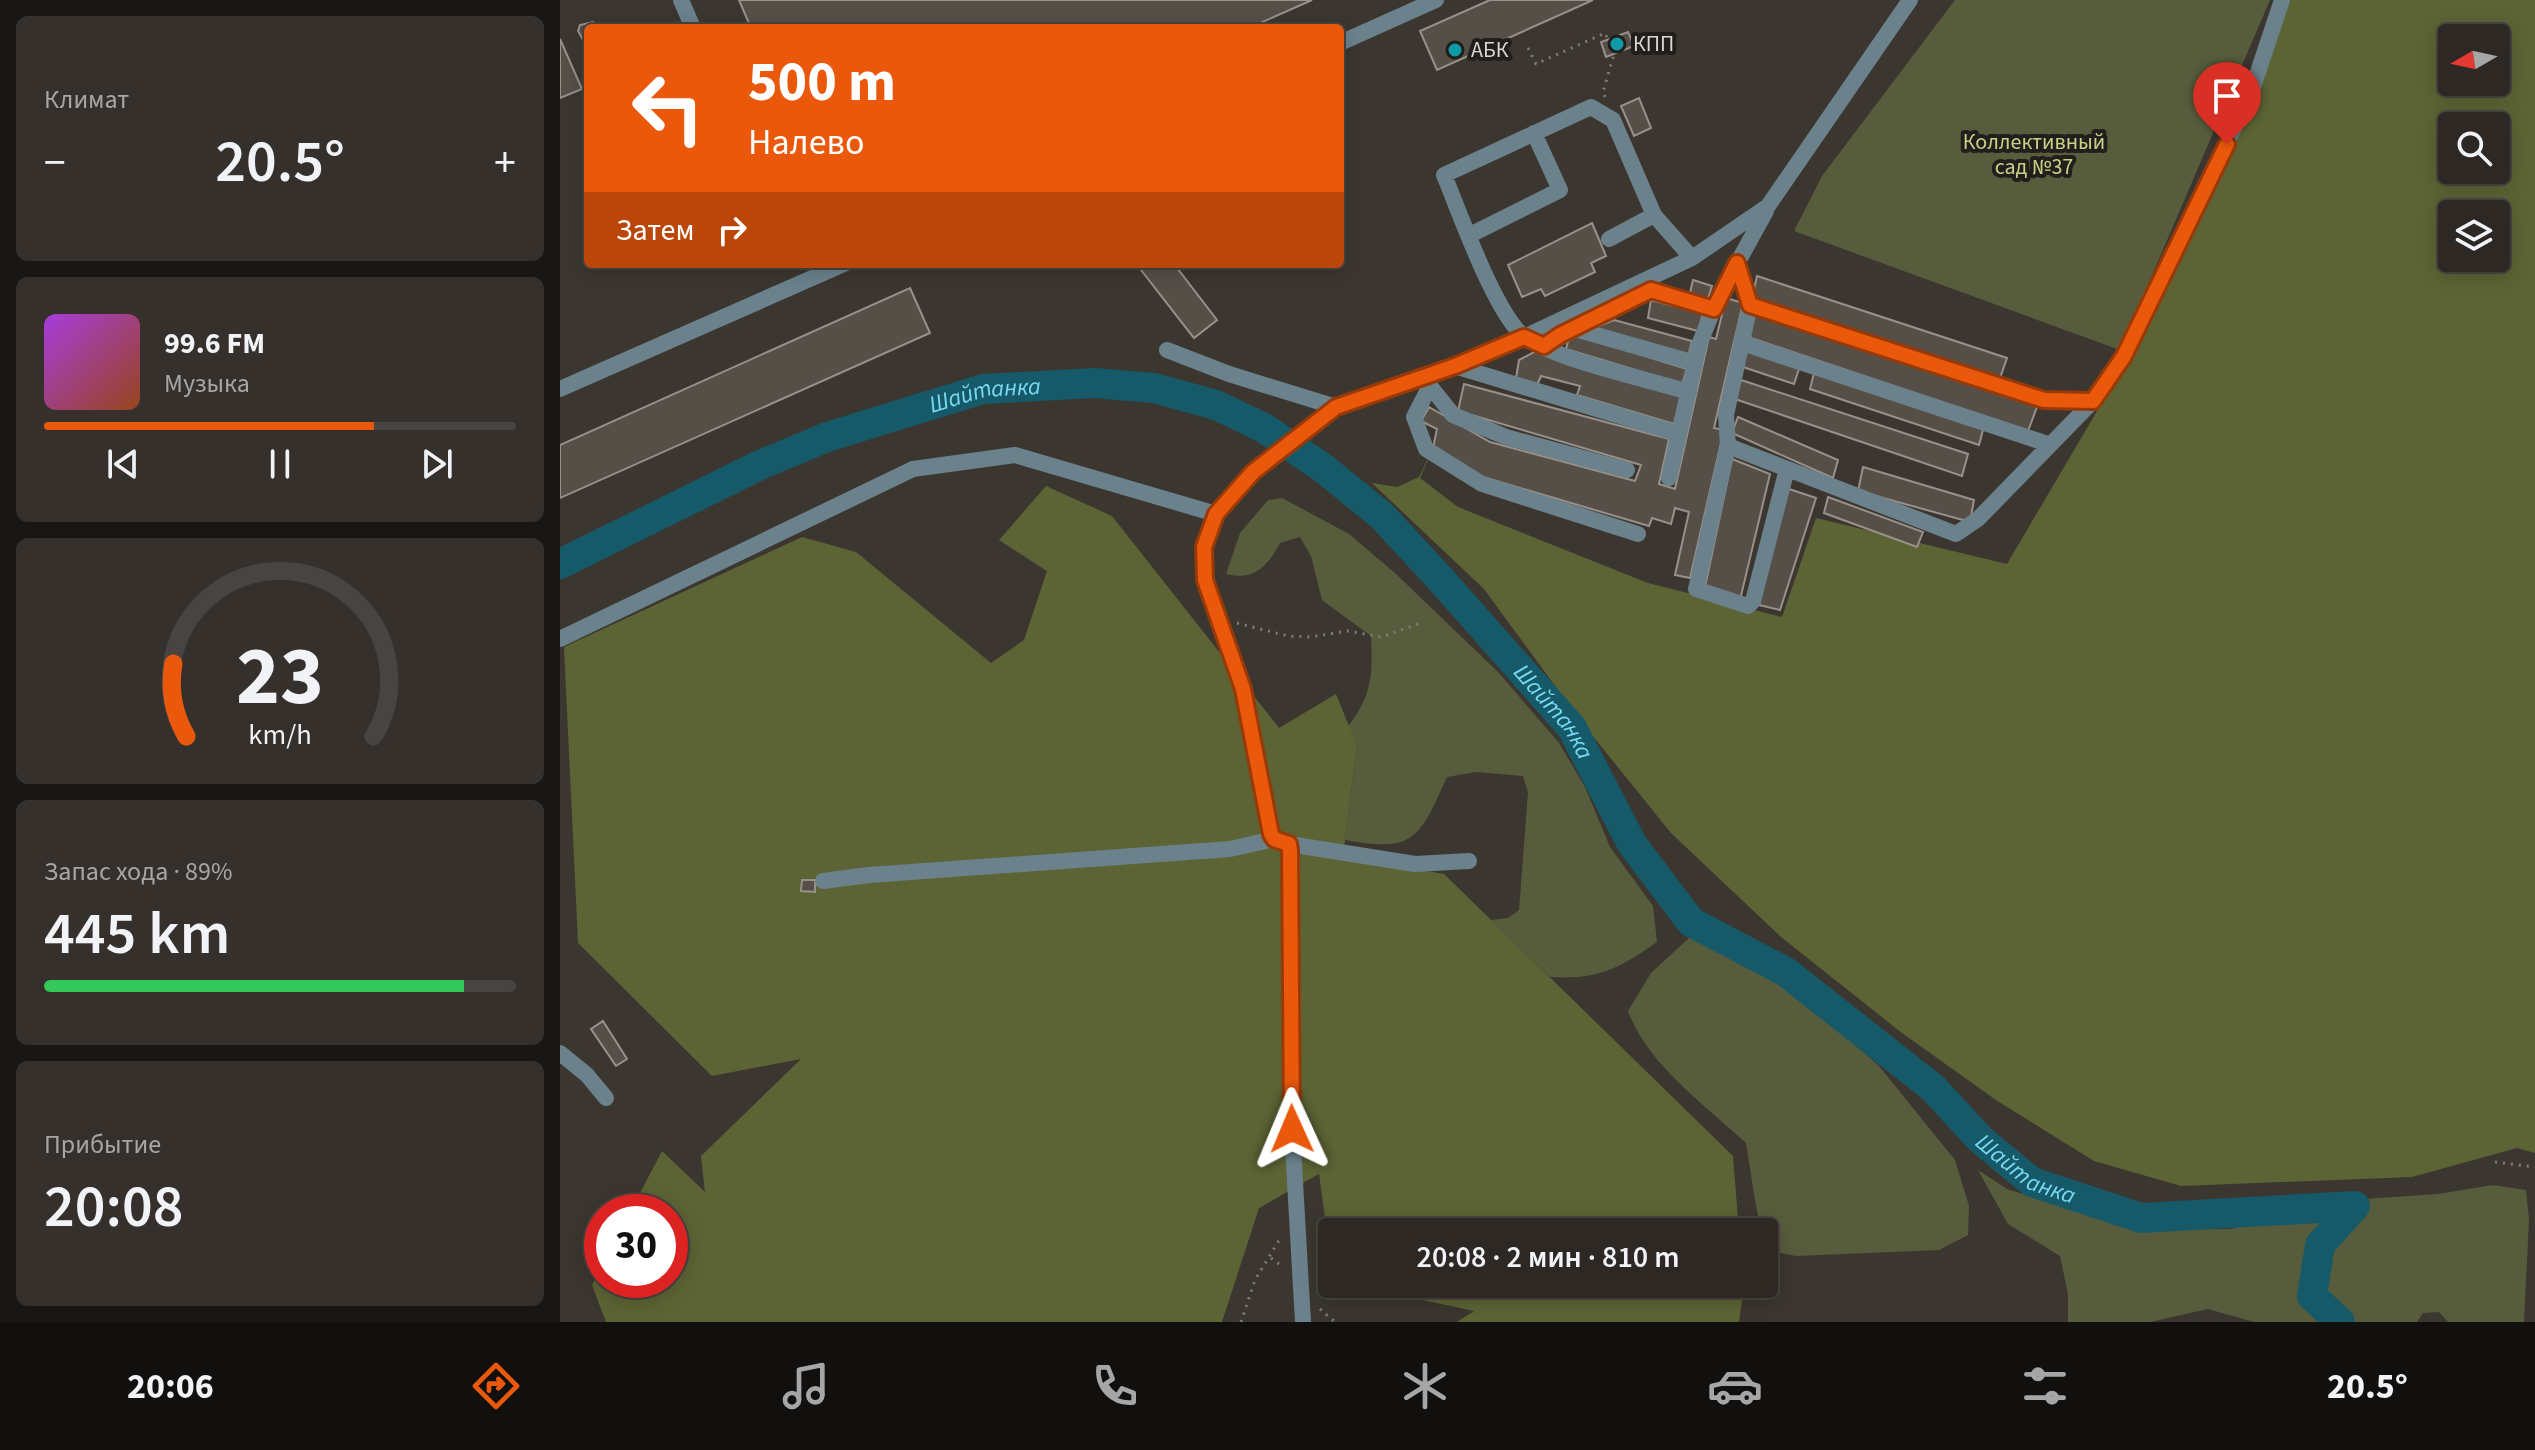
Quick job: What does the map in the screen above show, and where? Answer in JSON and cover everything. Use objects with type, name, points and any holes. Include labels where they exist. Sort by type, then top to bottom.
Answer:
[{"type":"street","points":[[681,0],[691,24]]},
{"type":"street","points":[[1344,41],[1436,0]]},
{"type":"street","points":[[1669,478],[1695,363],[1714,309],[1737,263],[1768,206],[1910,0]]},
{"type":"street","points":[[1728,446],[1956,534],[1978,519],[2093,401],[2124,356],[2252,90],[2282,0]]},
{"type":"street","points":[[1689,392],[1524,337],[1498,300],[1444,175],[1591,107],[1613,120],[1654,215],[1692,258]]},
{"type":"street","points":[[1470,235],[1560,190],[1534,133]]},
{"type":"street","points":[[1303,1322],[1292,1129],[1282,842],[1243,689],[1205,580],[1204,547],[1216,514],[1253,472],[1336,407],[1427,381],[1524,337],[1692,258],[1768,206]]},
{"type":"street","points":[[1609,239],[1654,215]]},
{"type":"street","points":[[1737,263],[1750,305],[1726,415],[1728,446],[1696,589],[1748,606],[1753,601],[1787,469]]},
{"type":"street","points":[[802,268],[807,281]]},
{"type":"street","points":[[560,389],[835,268]]},
{"type":"street","points":[[1544,346],[1651,290],[1714,309]]},
{"type":"street","points":[[1750,305],[2044,400],[2093,401]]},
{"type":"street","points":[[1575,329],[1695,363]]},
{"type":"street","points":[[1742,343],[2048,444]]},
{"type":"street","points":[[1167,350],[1243,379],[1336,407]]},
{"type":"street","points":[[1455,366],[1679,434]]},
{"type":"street","points":[[1427,381],[1453,415],[1506,437],[1627,470]]},
{"type":"street","points":[[1427,381],[1414,417],[1426,449],[1482,484],[1638,534]]},
{"type":"street","points":[[560,639],[913,469],[1015,455],[1216,514]]},
{"type":"street","points":[[823,881],[1230,849],[1282,842],[1415,864],[1469,861]]},
{"type":"street","points":[[560,1053],[587,1075],[606,1098]]},
{"type":"path","points":[[1528,48],[1536,64],[1605,33],[1608,40]]},
{"type":"path","points":[[1613,120],[1603,92],[1614,54]]},
{"type":"path","points":[[1215,613],[1288,636],[1311,637],[1347,631],[1382,637],[1418,624]]},
{"type":"path","points":[[2495,1162],[2535,1167]]},
{"type":"path","points":[[1241,1322],[1255,1280],[1296,1214]]},
{"type":"green space","name":"Коллективный сад №37","points":[[1955,0],[2270,0],[2120,350],[1794,231],[1822,176]]},
{"type":"green space","points":[[2281,0],[2535,0],[2535,1153],[2517,1148],[2412,1177],[2181,1186],[2094,1161],[1996,1100],[1902,1033],[1781,937],[1671,833],[1583,724],[1484,589],[1372,483],[1397,487],[1419,477],[1433,448],[1420,478],[1458,507],[1648,583],[1782,617],[1816,518],[2007,564],[2130,355]]},
{"type":"green space","points":[[1046,486],[1112,516],[1279,728],[1336,694],[1357,746],[1343,856],[1444,874],[1733,1156],[1738,1218],[1325,1218],[1319,1174],[1259,1208],[1222,1322],[606,1322],[597,1298],[688,1298],[688,1194],[639,1194],[662,1151],[705,1192],[701,1156],[801,1059],[712,1076],[578,943],[564,647],[802,537],[856,552],[991,663],[1024,640],[1047,571],[999,540]]},
{"type":"green space","points":[[1282,498],[1349,534],[1396,574],[1498,672],[1559,743],[1585,787],[1610,847],[1653,906],[1657,942],[1607,971],[1581,977],[1550,977],[1491,920],[1508,918],[1519,910],[1528,792],[1523,776],[1476,772],[1447,777],[1429,814],[1412,836],[1387,844],[1345,840],[1357,747],[1348,726],[1362,705],[1369,684],[1371,636],[1322,600],[1311,556],[1300,537],[1280,543],[1265,565],[1252,574],[1226,574],[1240,533],[1268,500]]},
{"type":"green space","points":[[1690,937],[1791,989],[1879,1066],[1955,1160],[1969,1206],[1968,1235],[1939,1250],[1796,1256],[1778,1252],[1778,1218],[1758,1218],[1746,1143],[1679,1083],[1637,1031],[1628,1011],[1651,973]]},
{"type":"green space","points":[[1978,1170],[2007,1189],[2138,1230],[2232,1229],[2303,1203],[2438,1194],[2493,1185],[2526,1190],[2529,1220],[2524,1322],[2448,1322],[2439,1312],[2423,1313],[2417,1322],[2254,1322],[2208,1309],[2150,1322],[2068,1322],[2068,1294],[2060,1256],[2008,1224]]},
{"type":"green space","points":[[1414,1298],[1742,1298],[1739,1322],[1457,1322],[1474,1311]]},
{"type":"building","points":[[739,0],[1312,0],[1258,24],[749,24]]},
{"type":"building","name":"АБК","points":[[1490,0],[1593,0],[1437,70],[1420,31]]},
{"type":"building","points":[[584,24],[584,40],[578,31],[580,25]]},
{"type":"building","name":"КПП","points":[[1628,32],[1634,46],[1606,57],[1601,42]]},
{"type":"building","points":[[560,39],[582,89],[560,98]]},
{"type":"building","points":[[1639,98],[1651,128],[1634,136],[1621,106]]},
{"type":"building","points":[[1592,223],[1606,256],[1591,263],[1595,272],[1545,296],[1541,289],[1522,297],[1508,265]]},
{"type":"building","points":[[1177,268],[1217,320],[1194,338],[1141,270]]},
{"type":"building","points":[[1757,276],[2007,358],[2000,378],[1752,298]]},
{"type":"building","points":[[1693,280],[1712,286],[1707,302],[1689,297]]},
{"type":"building","points":[[910,288],[930,333],[560,498],[560,445]]},
{"type":"building","points":[[1726,298],[1743,303],[1714,428],[1724,430],[1690,578],[1675,575],[1689,512],[1675,508],[1671,524],[1652,518],[1649,526],[1483,477],[1433,448],[1437,429],[1421,421],[1429,407],[1490,442],[1635,481],[1641,465],[1458,411],[1464,384],[1669,439],[1659,484],[1675,489],[1709,337],[1716,339]]},
{"type":"building","points":[[1651,300],[1703,314],[1698,331],[1648,318]]},
{"type":"building","points":[[1755,315],[2037,407],[2028,431],[1748,337]]},
{"type":"building","points":[[1614,320],[1692,341],[1688,357],[1591,329]]},
{"type":"building","points":[[1570,333],[1687,369],[1682,384],[1566,349]]},
{"type":"building","points":[[1747,349],[1800,366],[1794,384],[1743,367]]},
{"type":"building","points":[[1538,350],[1681,395],[1674,424],[1577,395],[1580,386],[1541,376],[1537,385],[1516,378],[1519,360]]},
{"type":"building","points":[[1814,373],[1984,426],[1979,445],[1810,389]]},
{"type":"building","points":[[1741,380],[1968,454],[1962,476],[1735,399]]},
{"type":"building","points":[[1738,417],[1838,460],[1833,478],[1732,433]]},
{"type":"building","points":[[1732,459],[1770,474],[1740,600],[1705,587]]},
{"type":"building","points":[[1863,467],[1974,500],[1970,522],[1858,491]]},
{"type":"building","points":[[1783,487],[1816,498],[1780,610],[1759,605]]},
{"type":"building","points":[[1828,497],[1923,532],[1917,547],[1824,513]]},
{"type":"building","points":[[802,880],[815,880],[815,892],[801,891]]},
{"type":"building","points":[[603,1021],[627,1059],[616,1066],[591,1029]]},
{"type":"waterway","name":"Шайтанка","points":[[560,564],[760,465],[827,437],[983,389],[1095,383],[1154,388],[1216,405],[1264,428],[1323,468],[1382,516],[1443,582],[1572,728],[1632,844],[1691,922],[1786,972],[1933,1088],[1980,1139],[2032,1182],[2141,1218],[2355,1206],[2320,1245],[2312,1296],[2340,1322]]},
{"type":"place","name":"КПП","points":[[1617,44]]},
{"type":"place","name":"АБК","points":[[1455,50]]},
{"type":"route","points":[[1292,1129],[1290,850],[1289,844],[1274,839],[1271,834],[1243,689],[1205,580],[1204,547],[1216,514],[1253,472],[1336,407],[1455,366],[1524,337],[1544,346],[1651,290],[1670,293],[1714,309],[1737,263],[1750,305],[2044,400],[2093,401],[2124,356],[2227,144]]}]
